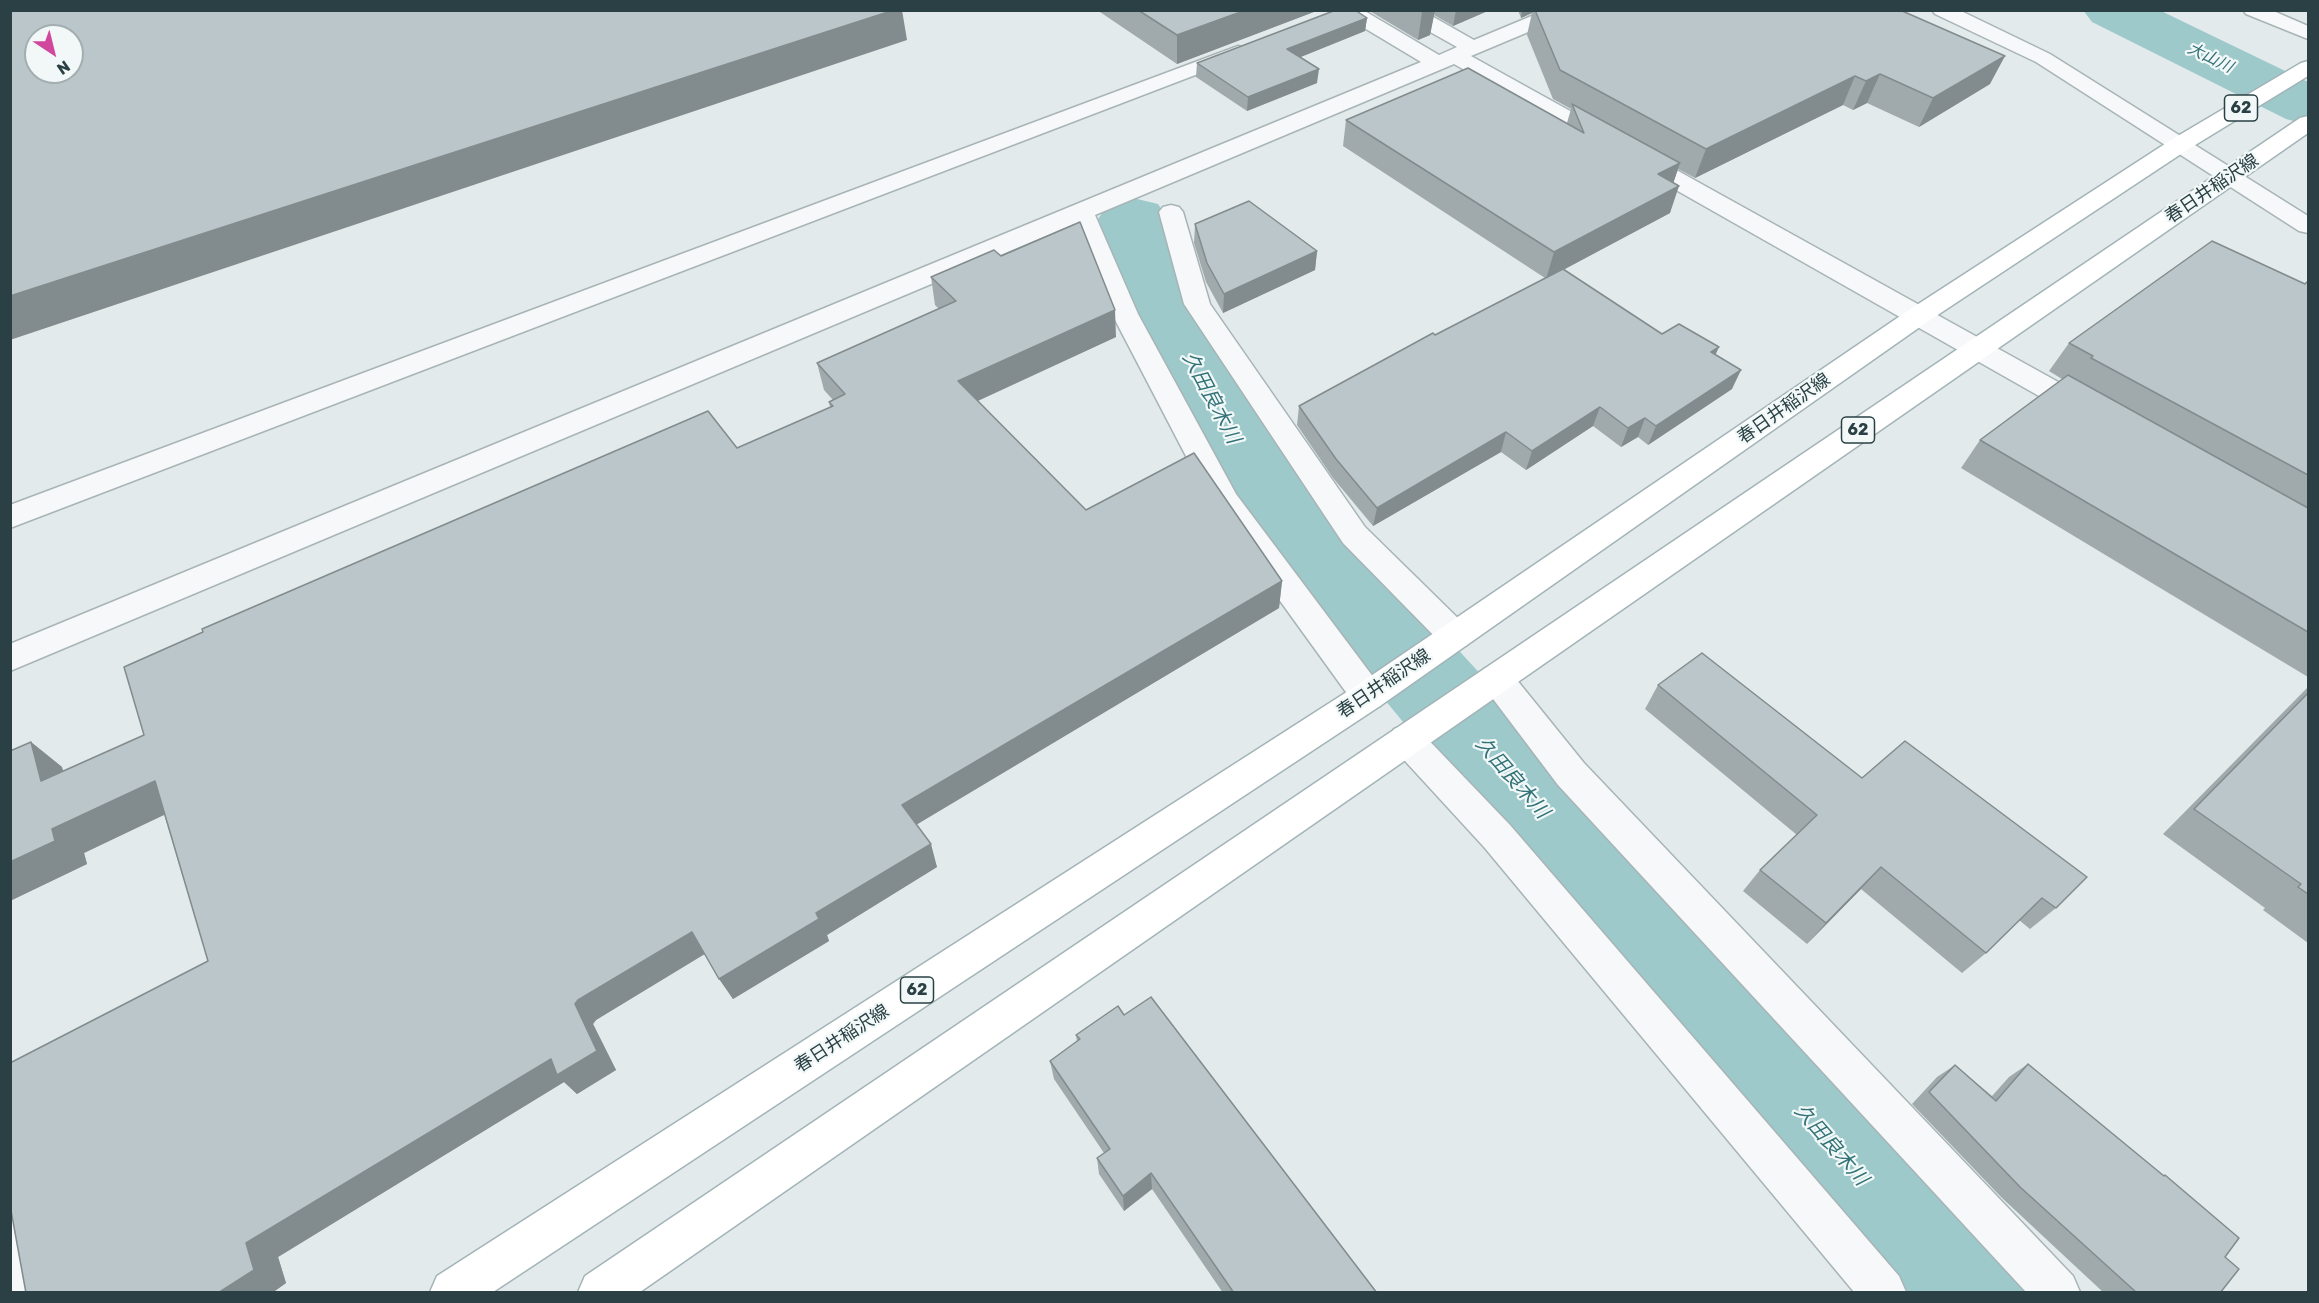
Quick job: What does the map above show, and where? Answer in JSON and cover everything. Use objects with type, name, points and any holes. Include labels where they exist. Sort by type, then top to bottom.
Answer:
[{"type":"main road","name":"春日井稲沢線","points":[[453,1293],[1374,691],[1918,316],[2179,145],[2306,69]]},
{"type":"main road","name":"春日井稲沢線","points":[[601,1293],[2308,123]]},
{"type":"street","points":[[1405,10],[1455,56]]},
{"type":"street","points":[[10,658],[1564,10]]},
{"type":"street","points":[[1941,10],[2043,58],[2308,226]]},
{"type":"street","points":[[2253,10],[2308,33]]},
{"type":"street","points":[[1339,13],[1455,56],[2111,424]]},
{"type":"street","points":[[10,517],[1257,44]]},
{"type":"street","points":[[1081,211],[1125,314],[1224,500],[1374,691]]},
{"type":"street","points":[[1171,212],[1197,304],[1354,535],[1451,639]]},
{"type":"street","points":[[1492,681],[1571,774],[2057,1293]]},
{"type":"street","points":[[1413,735],[1882,1293]]},
{"type":"street","points":[[10,1215],[25,1293]]},
{"type":"building","points":[[10,10],[894,10],[10,296]]},
{"type":"building","points":[[1138,10],[1246,10],[1177,35]]},
{"type":"building","points":[[1336,10],[1355,10],[1367,18],[1287,49],[1319,69],[1248,97],[1197,63]]},
{"type":"building","points":[[1535,10],[1900,10],[2005,56],[1933,98],[1880,74],[1866,81],[1855,76],[1706,149],[1560,70]]},
{"type":"building","points":[[1468,68],[1584,133],[1572,104],[1680,163],[1658,174],[1679,186],[1554,252],[1346,120]]},
{"type":"building","points":[[1249,201],[1317,251],[1224,294],[1207,263],[1195,224]]},
{"type":"building","points":[[1080,222],[1115,310],[958,381],[1086,510],[1194,453],[1282,581],[902,805],[931,844],[816,913],[819,919],[719,979],[692,932],[578,1000],[575,1004],[597,1051],[557,1075],[551,1059],[246,1243],[254,1270],[218,1293],[26,1293],[10,1205],[10,1063],[208,961],[155,781],[52,829],[55,841],[10,862],[10,751],[31,742],[41,781],[144,735],[124,667],[203,632],[202,629],[708,411],[737,448],[833,406],[829,402],[845,394],[817,363],[956,301],[931,277],[994,250],[1001,256]]},
{"type":"building","points":[[2212,241],[2305,284],[2308,281],[2308,475],[2091,358],[2093,356],[2069,343]]},
{"type":"building","points":[[1563,269],[1662,334],[1679,324],[1719,347],[1711,352],[1741,370],[1656,426],[1645,418],[1628,428],[1600,407],[1532,451],[1506,432],[1377,508],[1336,459],[1299,406],[1433,333],[1435,335]]},
{"type":"building","points":[[2068,375],[2308,508],[2308,632],[1980,440]]},
{"type":"building","points":[[1702,653],[1862,778],[1905,741],[2087,877],[2056,908],[2042,898],[1986,953],[1881,867],[1826,923],[1760,870],[1817,815],[1658,685]]},
{"type":"building","points":[[2308,693],[2308,894],[2298,887],[2301,884],[2194,809]]},
{"type":"building","points":[[1151,997],[1377,1293],[1234,1293],[1151,1173],[1123,1196],[1097,1158],[1110,1149],[1050,1061],[1080,1039],[1076,1035],[1118,1006],[1124,1015]]},
{"type":"building","points":[[2028,1064],[2239,1238],[2225,1257],[2239,1269],[2220,1293],[2137,1293],[2020,1187],[1929,1092],[1955,1065],[1996,1101]]},
{"type":"waterway","name":"大山川","points":[[2112,10],[2308,106]]},
{"type":"waterway","name":"久田良木川","points":[[1133,219],[1193,371],[1248,465],[1370,616],[1960,1292]]}]
